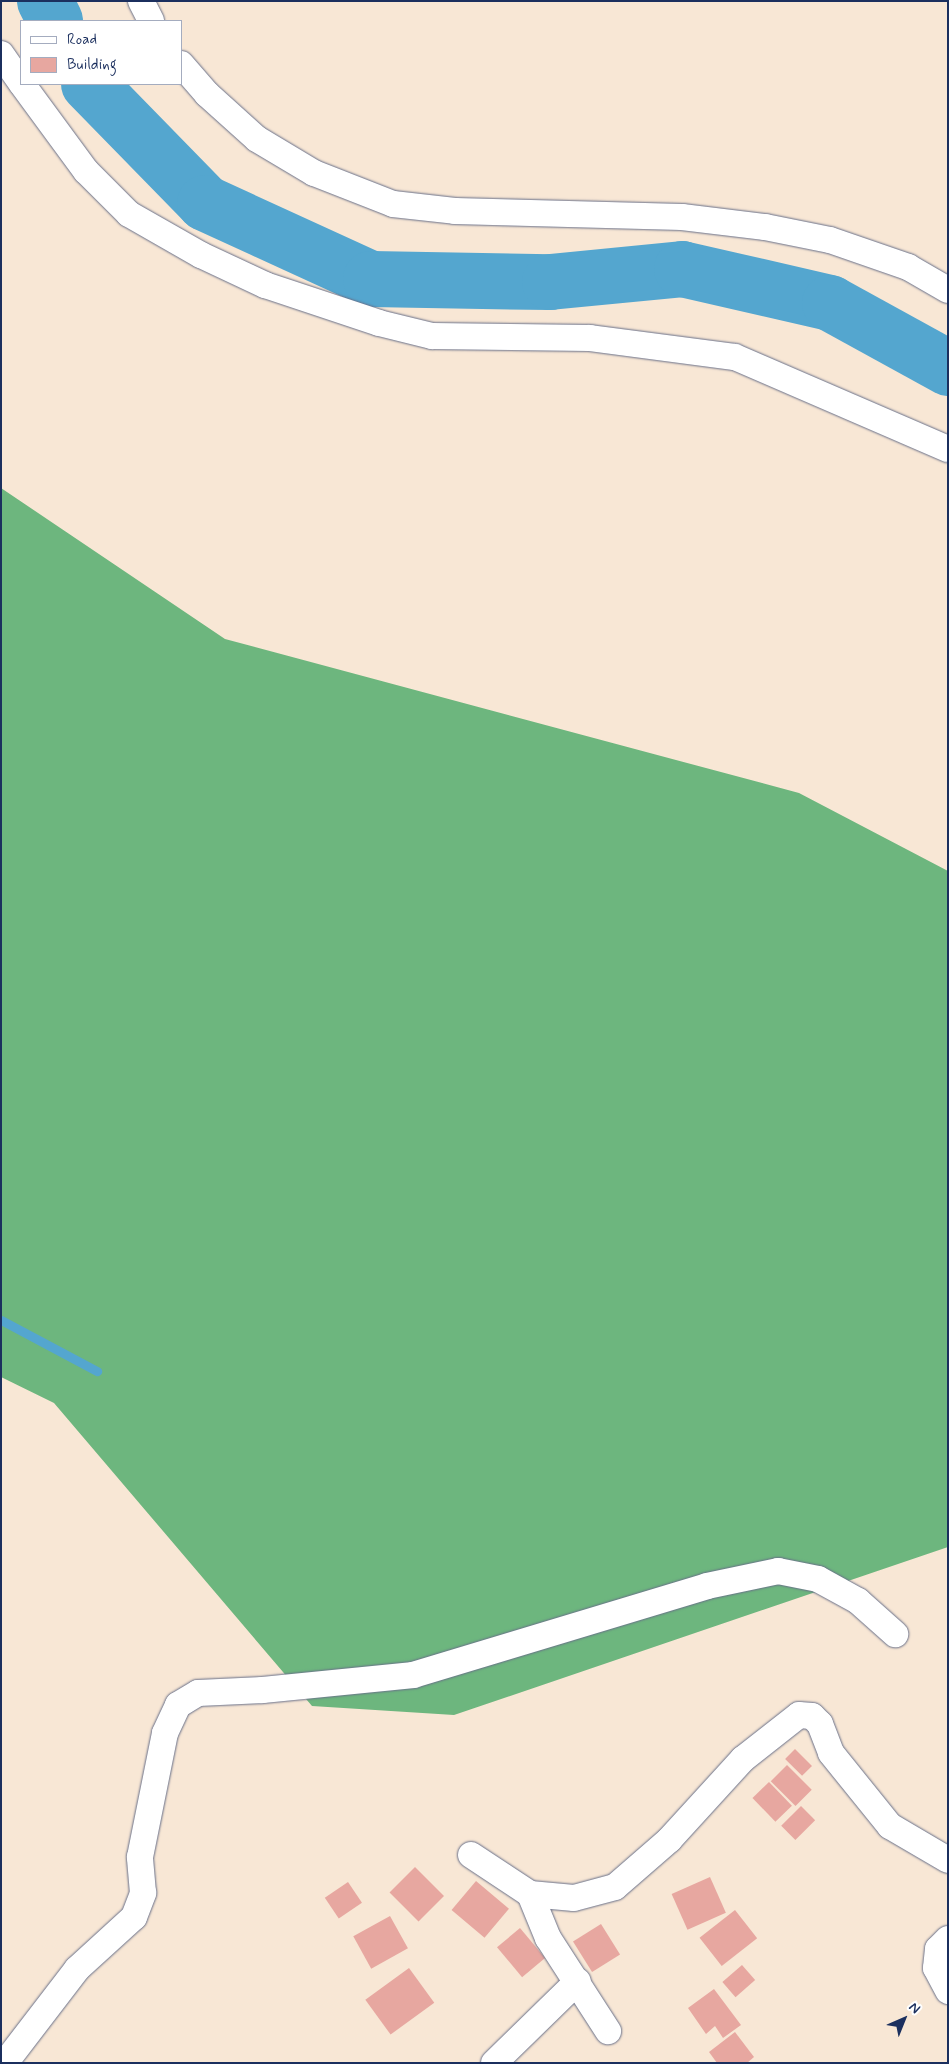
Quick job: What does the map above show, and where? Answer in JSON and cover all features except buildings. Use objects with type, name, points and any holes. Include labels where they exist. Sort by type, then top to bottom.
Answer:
[{"type":"street","points":[[141,1],[150,20]]},
{"type":"street","points":[[1,54],[20,82]]},
{"type":"street","points":[[182,65],[206,94],[257,139],[314,173],[393,204],[455,211],[682,217],[765,227],[830,240],[908,267],[948,290]]},
{"type":"street","points":[[22,85],[86,172],[129,214],[201,254],[265,285],[379,323],[432,336],[590,338],[736,357],[948,449]]},
{"type":"street","points":[[5,2063],[77,1969],[134,1917],[143,1893],[140,1857],[165,1733],[178,1705],[198,1693],[263,1690],[413,1675],[707,1586],[778,1571],[818,1579],[858,1601],[895,1634]]},
{"type":"street","points":[[471,1855],[530,1894],[574,1898],[615,1887],[669,1840],[742,1759],[799,1716],[812,1716],[820,1724],[831,1753],[890,1826],[948,1860]]},
{"type":"street","points":[[530,1894],[548,1938],[578,1981],[608,2031]]},
{"type":"street","points":[[948,1939],[938,1949],[936,1968],[948,1990]]},
{"type":"street","points":[[494,2063],[578,1981]]},
{"type":"green space","points":[[1,488],[225,639],[799,793],[948,871],[948,1547],[454,1715],[312,1706],[54,1403],[1,1377]]},
{"type":"waterway","points":[[45,1],[54,20]]},
{"type":"waterway","points":[[90,85],[205,203],[371,279],[550,282],[682,269],[830,303],[948,368]]},
{"type":"waterway","points":[[1,1320],[97,1371]]}]
